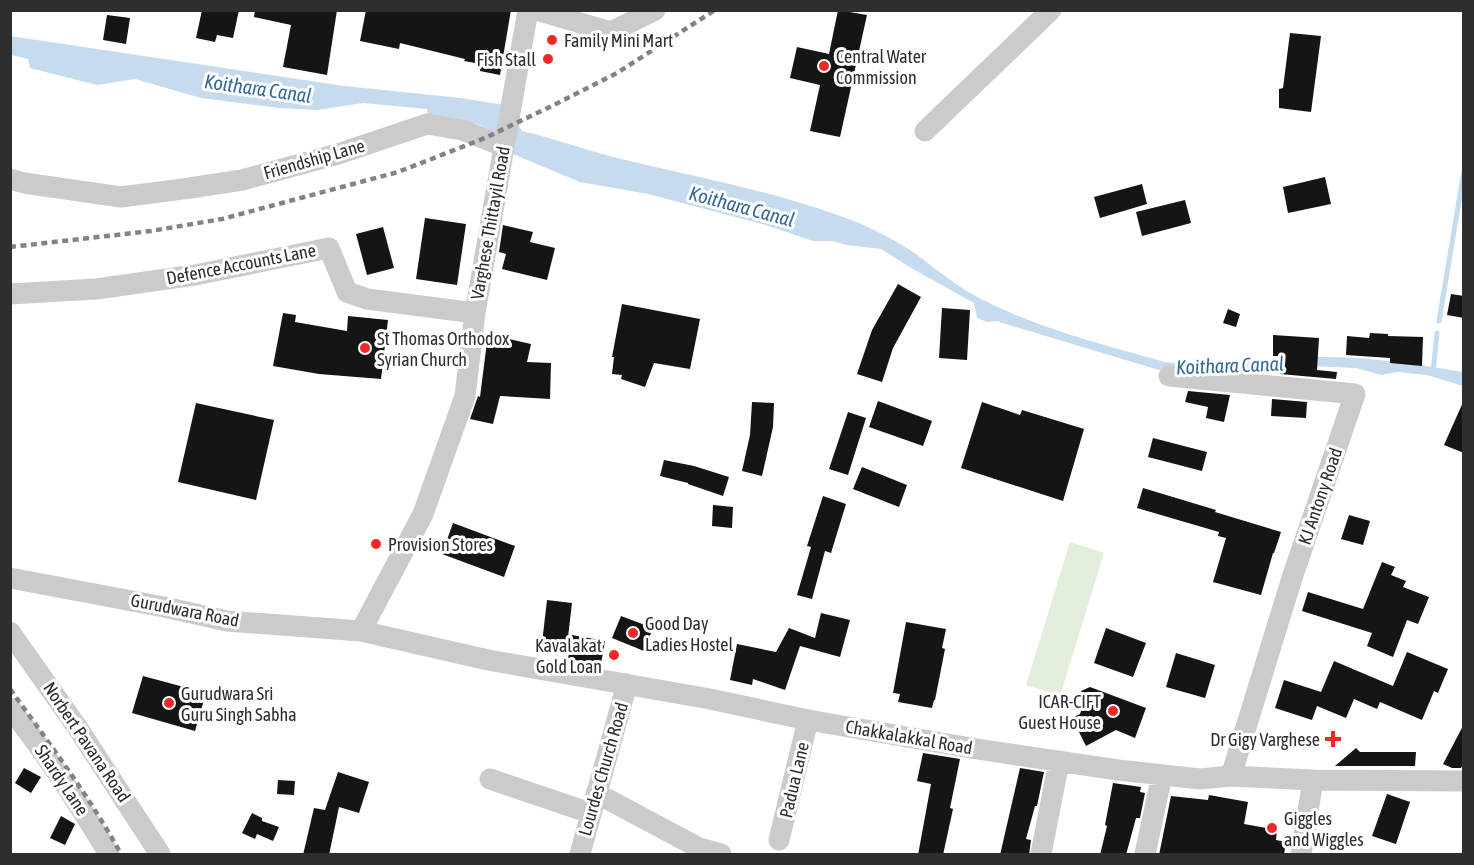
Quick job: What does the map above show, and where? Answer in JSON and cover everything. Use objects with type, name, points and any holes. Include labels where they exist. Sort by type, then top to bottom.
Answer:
[{"type":"street","name":"Varghese Thittayil Road","points":[[361,631],[423,514],[465,396],[475,313],[528,10]]},
{"type":"street","points":[[536,10],[611,32],[656,10]]},
{"type":"street","points":[[926,131],[1051,10]]},
{"type":"street","name":"Friendship Lane","points":[[10,179],[121,197],[242,180],[338,154],[427,124],[462,130],[503,146]]},
{"type":"street","name":"Defence Accounts Lane","points":[[10,294],[96,289],[184,276],[329,248],[347,292],[367,299],[475,313]]},
{"type":"street","name":"KJ Antony Road","points":[[1169,376],[1355,394],[1292,578],[1231,776]]},
{"type":"street","name":"Gurudwara Road","points":[[10,578],[164,606],[227,621],[361,631]]},
{"type":"street","name":"Chakkalakkal Road","points":[[361,631],[488,660],[627,684],[808,720],[1059,761],[1200,779],[1231,776],[1313,780],[1464,781]]},
{"type":"street","name":"Norbert Pavana Road","points":[[10,632],[77,727],[160,855]]},
{"type":"street","name":"Lourdes Church Road","points":[[579,855],[627,684]]},
{"type":"street","name":"Shardy Lane","points":[[10,708],[38,743],[109,855]]},
{"type":"street","name":"Padua Lane","points":[[779,840],[808,720]]},
{"type":"street","points":[[1041,855],[1059,761]]},
{"type":"street","points":[[1145,855],[1162,775]]},
{"type":"street","points":[[490,779],[593,803],[721,855]]},
{"type":"street","points":[[1301,855],[1313,780]]},
{"type":"green space","points":[[1070,542],[1104,553],[1060,696],[1026,685]]},
{"type":"water","name":"Koithara Canal","points":[[10,36],[344,86],[505,105],[522,131],[613,157],[795,201],[854,221],[903,246],[965,290],[989,303],[1038,324],[1088,340],[1165,362],[1184,364],[1222,364],[1317,357],[1391,361],[1463,372],[1463,386],[1427,375],[1398,372],[1381,375],[1356,368],[1311,366],[1244,372],[1162,371],[996,321],[987,322],[977,318],[974,303],[881,249],[832,241],[813,241],[766,225],[648,194],[580,182],[508,152],[510,139],[477,124],[428,119],[427,109],[363,103],[317,110],[279,108],[201,98],[135,79],[97,85],[30,68],[28,59],[11,55]]},
{"type":"building","points":[[202,10],[239,10],[233,38],[217,35],[215,42],[196,38]]},
{"type":"building","points":[[255,10],[337,10],[327,75],[283,67],[291,25],[254,17]]},
{"type":"building","points":[[366,10],[511,10],[500,75],[480,71],[481,64],[400,43],[399,49],[360,41]]},
{"type":"building","name":"Central Water Commission","points":[[838,10],[867,15],[840,137],[810,131],[820,85],[790,78],[797,47],[829,54]]},
{"type":"building","points":[[107,15],[130,18],[126,44],[103,40]]},
{"type":"building","points":[[1290,33],[1321,36],[1311,112],[1279,108],[1279,89],[1283,88]]},
{"type":"building","points":[[1325,177],[1331,204],[1288,213],[1283,187]]},
{"type":"building","points":[[1142,184],[1147,204],[1100,218],[1094,197]]},
{"type":"building","points":[[1185,200],[1191,223],[1142,236],[1136,212]]},
{"type":"building","points":[[425,218],[466,224],[457,285],[416,279]]},
{"type":"building","points":[[503,225],[533,232],[530,242],[555,248],[547,280],[502,269],[506,254],[499,252]]},
{"type":"building","points":[[383,227],[394,268],[367,275],[356,234]]},
{"type":"building","points":[[898,284],[921,297],[893,348],[882,382],[857,374],[872,330]]},
{"type":"building","points":[[1451,294],[1464,296],[1464,318],[1447,315]]},
{"type":"building","points":[[622,304],[700,319],[690,369],[654,363],[645,387],[621,379],[622,375],[612,374],[614,357],[612,357]]},
{"type":"building","points":[[942,308],[970,310],[967,360],[939,358]]},
{"type":"building","points":[[1228,309],[1240,314],[1236,327],[1223,323]]},
{"type":"building","points":[[283,313],[296,315],[295,322],[347,331],[348,316],[388,320],[381,379],[319,374],[273,366]]},
{"type":"building","points":[[1370,333],[1423,337],[1422,366],[1390,363],[1390,358],[1346,355],[1347,336],[1369,338]]},
{"type":"building","points":[[1273,335],[1319,338],[1317,370],[1337,372],[1336,379],[1280,374],[1278,356],[1273,356]]},
{"type":"building","points":[[505,338],[531,344],[527,362],[551,363],[550,399],[500,396],[493,424],[470,419],[478,396],[480,397],[487,342],[503,346]]},
{"type":"building","points":[[1188,391],[1230,395],[1224,422],[1206,418],[1208,407],[1185,402]]},
{"type":"building","points":[[1272,399],[1307,402],[1306,418],[1271,416]]},
{"type":"building","points":[[1464,400],[1464,453],[1444,445]]},
{"type":"building","points":[[878,401],[932,421],[923,446],[869,427]]},
{"type":"building","points":[[752,402],[774,403],[773,427],[762,476],[742,471],[750,435]]},
{"type":"building","points":[[982,402],[1020,415],[1022,410],[1084,429],[1063,501],[961,468]]},
{"type":"building","points":[[196,403],[274,420],[256,500],[178,482]]},
{"type":"building","points":[[848,412],[866,418],[848,475],[829,469]]},
{"type":"building","points":[[1153,438],[1207,452],[1202,471],[1148,457]]},
{"type":"building","points":[[664,460],[729,477],[723,496],[688,483],[660,476]]},
{"type":"building","points":[[862,467],[907,485],[899,507],[853,489]]},
{"type":"building","points":[[1143,488],[1281,532],[1261,595],[1213,582],[1226,538],[1218,536],[1219,532],[1137,508]]},
{"type":"building","points":[[823,496],[846,504],[831,553],[825,551],[812,599],[797,595],[811,547],[807,546]]},
{"type":"building","points":[[713,505],[733,507],[732,528],[712,526]]},
{"type":"building","points":[[1349,515],[1370,521],[1363,545],[1341,539]]},
{"type":"building","points":[[453,523],[515,546],[504,577],[442,554]]},
{"type":"building","points":[[1382,562],[1395,567],[1391,575],[1406,581],[1403,587],[1429,597],[1418,624],[1407,620],[1393,657],[1367,646],[1372,633],[1302,611],[1308,592],[1363,609]]},
{"type":"building","points":[[547,600],[572,603],[567,646],[542,643]]},
{"type":"building","points":[[821,613],[850,620],[840,657],[800,646],[785,690],[753,679],[752,685],[730,680],[737,644],[776,652],[789,628],[815,638]]},
{"type":"building","name":"Good Day Ladies Hostel","points":[[621,616],[653,628],[644,651],[612,638]]},
{"type":"building","points":[[906,622],[946,629],[942,648],[945,649],[932,708],[898,702],[900,694],[893,693]]},
{"type":"building","points":[[1106,628],[1146,643],[1133,677],[1094,663]]},
{"type":"building","points":[[572,635],[605,641],[601,664],[568,659]]},
{"type":"building","points":[[1407,652],[1448,669],[1438,693],[1434,691],[1422,720],[1380,702],[1377,709],[1354,699],[1346,718],[1317,706],[1312,720],[1275,708],[1284,680],[1321,692],[1334,661],[1393,686]]},
{"type":"building","points":[[1176,653],[1215,665],[1205,698],[1166,687]]},
{"type":"building","name":"Gurudwara Sri Guru Singh Sabha","points":[[143,676],[206,693],[195,731],[132,713]]},
{"type":"building","name":"ICAR-CIFT Guest House","points":[[1090,687],[1146,708],[1135,738],[1116,730],[1086,746],[1072,718],[1080,714],[1085,698],[1081,691]]},
{"type":"building","points":[[1464,724],[1464,763],[1461,768],[1452,768],[1443,764]]},
{"type":"building","points":[[1356,748],[1360,752],[1416,752],[1415,766],[1335,766]]},
{"type":"building","points":[[923,753],[960,759],[950,808],[953,809],[943,855],[918,855],[931,784],[917,781]]},
{"type":"building","points":[[24,768],[41,777],[31,793],[15,783]]},
{"type":"building","points":[[1020,768],[1044,772],[1037,806],[1035,806],[1026,839],[1031,840],[1029,855],[1000,855]]},
{"type":"building","points":[[338,772],[369,782],[359,813],[339,807],[329,855],[303,855],[314,808],[325,810]]},
{"type":"building","points":[[278,780],[295,781],[294,795],[277,794]]},
{"type":"building","points":[[1113,783],[1141,787],[1140,792],[1145,793],[1140,818],[1136,818],[1126,855],[1100,855],[1107,826],[1105,825]]},
{"type":"building","points":[[1387,794],[1410,802],[1396,844],[1372,836]]},
{"type":"building","points":[[1209,795],[1248,802],[1244,824],[1277,830],[1276,840],[1286,842],[1284,855],[1159,855],[1171,796],[1208,800]]},
{"type":"building","points":[[252,813],[262,818],[262,821],[279,827],[273,841],[257,834],[255,839],[242,833]]},
{"type":"building","points":[[61,816],[75,824],[65,845],[50,838]]},
{"type":"waterway","points":[[1439,321],[1464,171]]},
{"type":"waterway","points":[[1433,372],[1437,333]]},
{"type":"railway","points":[[10,247],[151,231],[222,219],[398,172],[485,138],[617,73],[715,10]]},
{"type":"railway","points":[[10,689],[82,791],[121,854]]},
{"type":"place","name":"Family Mini Mart","points":[[552,40]]},
{"type":"place","name":"Fish Stall","points":[[548,59]]},
{"type":"place","name":"Central Water Commission","points":[[824,66]]},
{"type":"place","name":"St Thomas Orthodox Syrian Church","points":[[365,348]]},
{"type":"place","name":"Provision Stores","points":[[376,544]]},
{"type":"place","name":"Good Day Ladies Hostel","points":[[633,633]]},
{"type":"place","name":"Kavalakat Gold Loan","points":[[614,655]]},
{"type":"place","name":"Gurudwara Sri Guru Singh Sabha","points":[[169,703]]},
{"type":"place","name":"ICAR-CIFT Guest House","points":[[1113,711]]},
{"type":"place","name":"Dr Gigy Varghese","points":[[1333,739]]},
{"type":"place","name":"Giggles and Wiggles","points":[[1272,828]]}]
